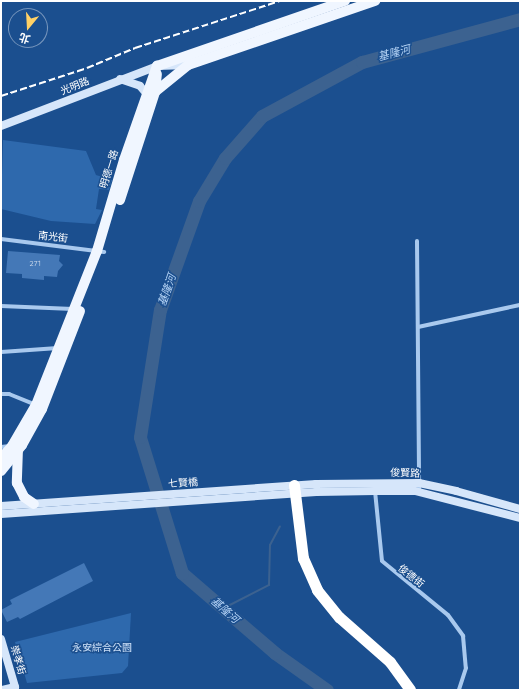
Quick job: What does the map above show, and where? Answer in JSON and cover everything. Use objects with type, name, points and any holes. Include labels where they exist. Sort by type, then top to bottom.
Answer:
[{"type":"highway","points":[[291,492],[303,558],[317,590],[339,617],[390,662],[410,690]]},
{"type":"main road","points":[[157,66],[345,1]]},
{"type":"main road","points":[[151,92],[188,65],[375,1]]},
{"type":"main road","name":"明德一路","points":[[1,458],[16,447],[61,348],[100,252],[151,92],[157,66]]},
{"type":"main road","name":"明德一路","points":[[1,471],[42,409],[73,309],[100,252]]},
{"type":"main road","points":[[16,447],[17,483],[24,497],[34,504]]},
{"type":"street","name":"光明路","points":[[1,126],[119,79],[157,66],[188,65]]},
{"type":"street","points":[[119,79],[140,86],[151,92]]},
{"type":"street","name":"南光街","points":[[1,239],[100,252]]},
{"type":"street","points":[[417,241],[419,492]]},
{"type":"street","points":[[418,327],[520,305]]},
{"type":"street","points":[[1,306],[73,309]]},
{"type":"street","points":[[1,352],[61,348]]},
{"type":"street","points":[[1,394],[9,394],[36,405]]},
{"type":"street","points":[[1,447],[16,447]]},
{"type":"street","name":"俊賢路","points":[[291,492],[419,483],[456,491],[520,509]]},
{"type":"street","name":"俊賢路","points":[[375,487],[419,492],[520,518]]},
{"type":"street","name":"俊德街","points":[[375,487],[382,561],[455,622],[463,636],[466,668],[459,690]]},
{"type":"street","name":"七賢橋","points":[[81,504],[291,492]]},
{"type":"street","points":[[1,506],[81,504]]},
{"type":"street","points":[[1,514],[81,504]]},
{"type":"street","name":"崇孝街","points":[[1,639],[15,689]]},
{"type":"street","points":[[2,690],[15,689]]},
{"type":"green space","points":[[3,140],[86,151],[96,175],[112,180],[109,190],[99,189],[96,209],[102,210],[95,224],[51,221],[1,209]]},
{"type":"green space","name":"永安綜合公園","points":[[131,613],[128,666],[122,673],[27,683],[15,642]]},
{"type":"building","points":[[8,251],[60,255],[59,261],[63,265],[58,271],[57,277],[44,276],[44,280],[22,278],[22,274],[6,273]]},
{"type":"building","points":[[84,563],[93,581],[20,619],[18,617],[7,622],[1,610],[12,604],[10,600]]},
{"type":"waterway","name":"基隆河","points":[[327,690],[275,653],[182,573],[140,437],[160,310],[199,201],[225,158],[262,116],[362,62],[520,19]]},
{"type":"waterway","points":[[222,609],[269,585],[270,545],[280,526]]},
{"type":"railway","points":[[1,96],[87,68],[135,48],[280,1]]}]
